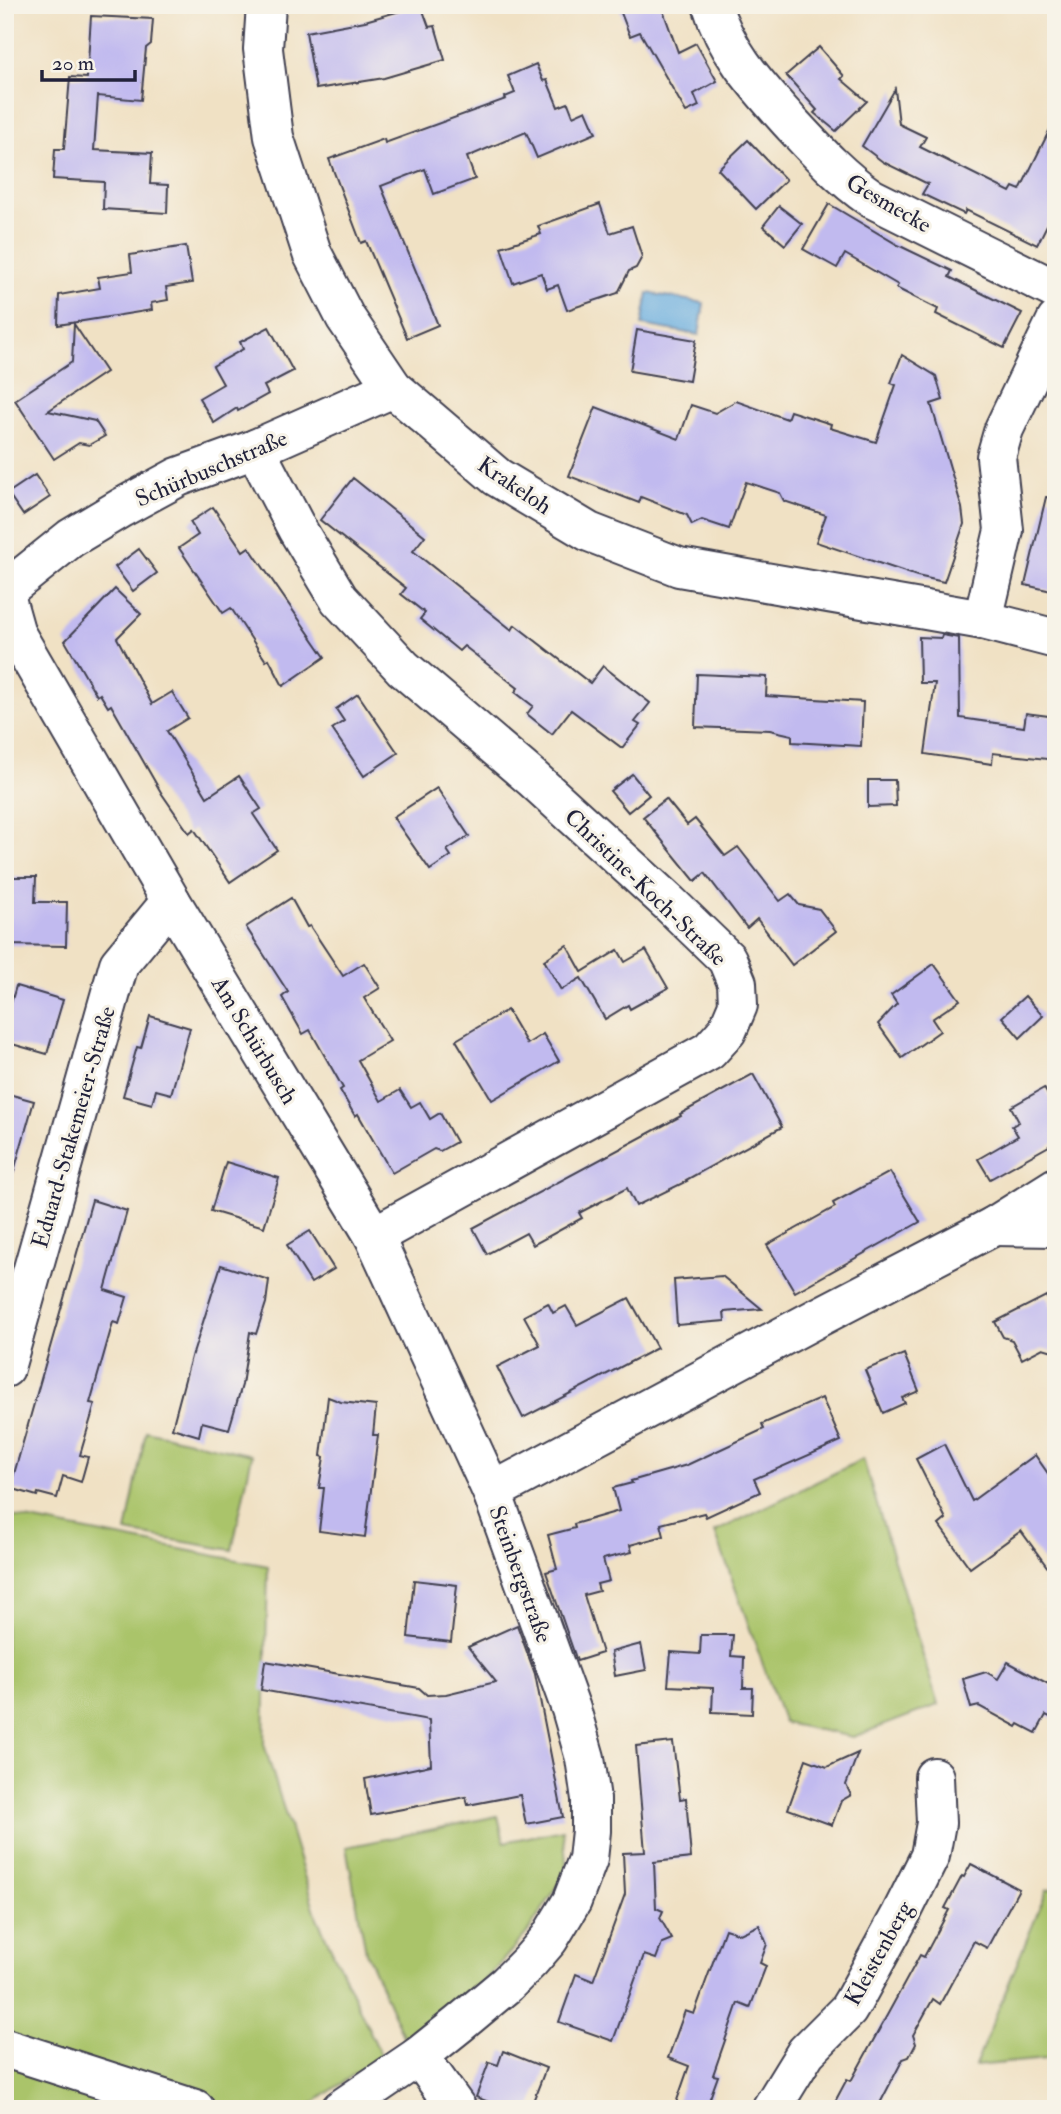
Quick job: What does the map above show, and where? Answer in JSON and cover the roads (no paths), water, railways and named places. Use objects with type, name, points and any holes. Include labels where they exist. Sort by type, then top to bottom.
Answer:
[{"type":"street","name":"Krakeloh","points":[[265,5],[263,49],[274,137],[312,253],[345,317],[393,388],[497,477],[589,533],[679,567],[983,620],[1056,639]]},
{"type":"street","name":"Gesmecke","points":[[712,5],[729,46],[747,74],[831,167],[850,183],[872,198],[1056,290]]},
{"type":"street","points":[[983,620],[1004,530],[996,457],[1004,429],[1056,321]]},
{"type":"street","name":"Schürbuschstraße","points":[[5,593],[71,538],[178,477],[255,449],[393,388]]},
{"type":"street","name":"Christine-Koch-Straße","points":[[255,449],[339,599],[403,668],[532,778],[669,903],[727,959],[737,982],[738,1005],[727,1031],[709,1051],[374,1236]]},
{"type":"street","name":"Am Schürbusch","points":[[5,593],[16,634],[171,901],[374,1236],[492,1492]]},
{"type":"street","name":"Eduard-Stakemeier-Straße","points":[[5,1368],[119,964],[171,901]]},
{"type":"street","name":"Steinbergstraße","points":[[341,2109],[419,2056],[507,1984],[542,1947],[572,1901],[588,1859],[592,1799],[579,1735],[492,1492],[994,1226],[1056,1187]]},
{"type":"street","name":"Steinbergstraße","points":[[994,1226],[1056,1227]]},
{"type":"street","name":"Kleistenberg","points":[[771,2109],[806,2052],[848,2010],[926,1865],[936,1823],[934,1777]]},
{"type":"street","points":[[5,2048],[195,2109]]},
{"type":"street","points":[[419,2056],[457,2109]]},
{"type":"water","points":[[648,293],[704,303],[699,335],[642,325]]}]
